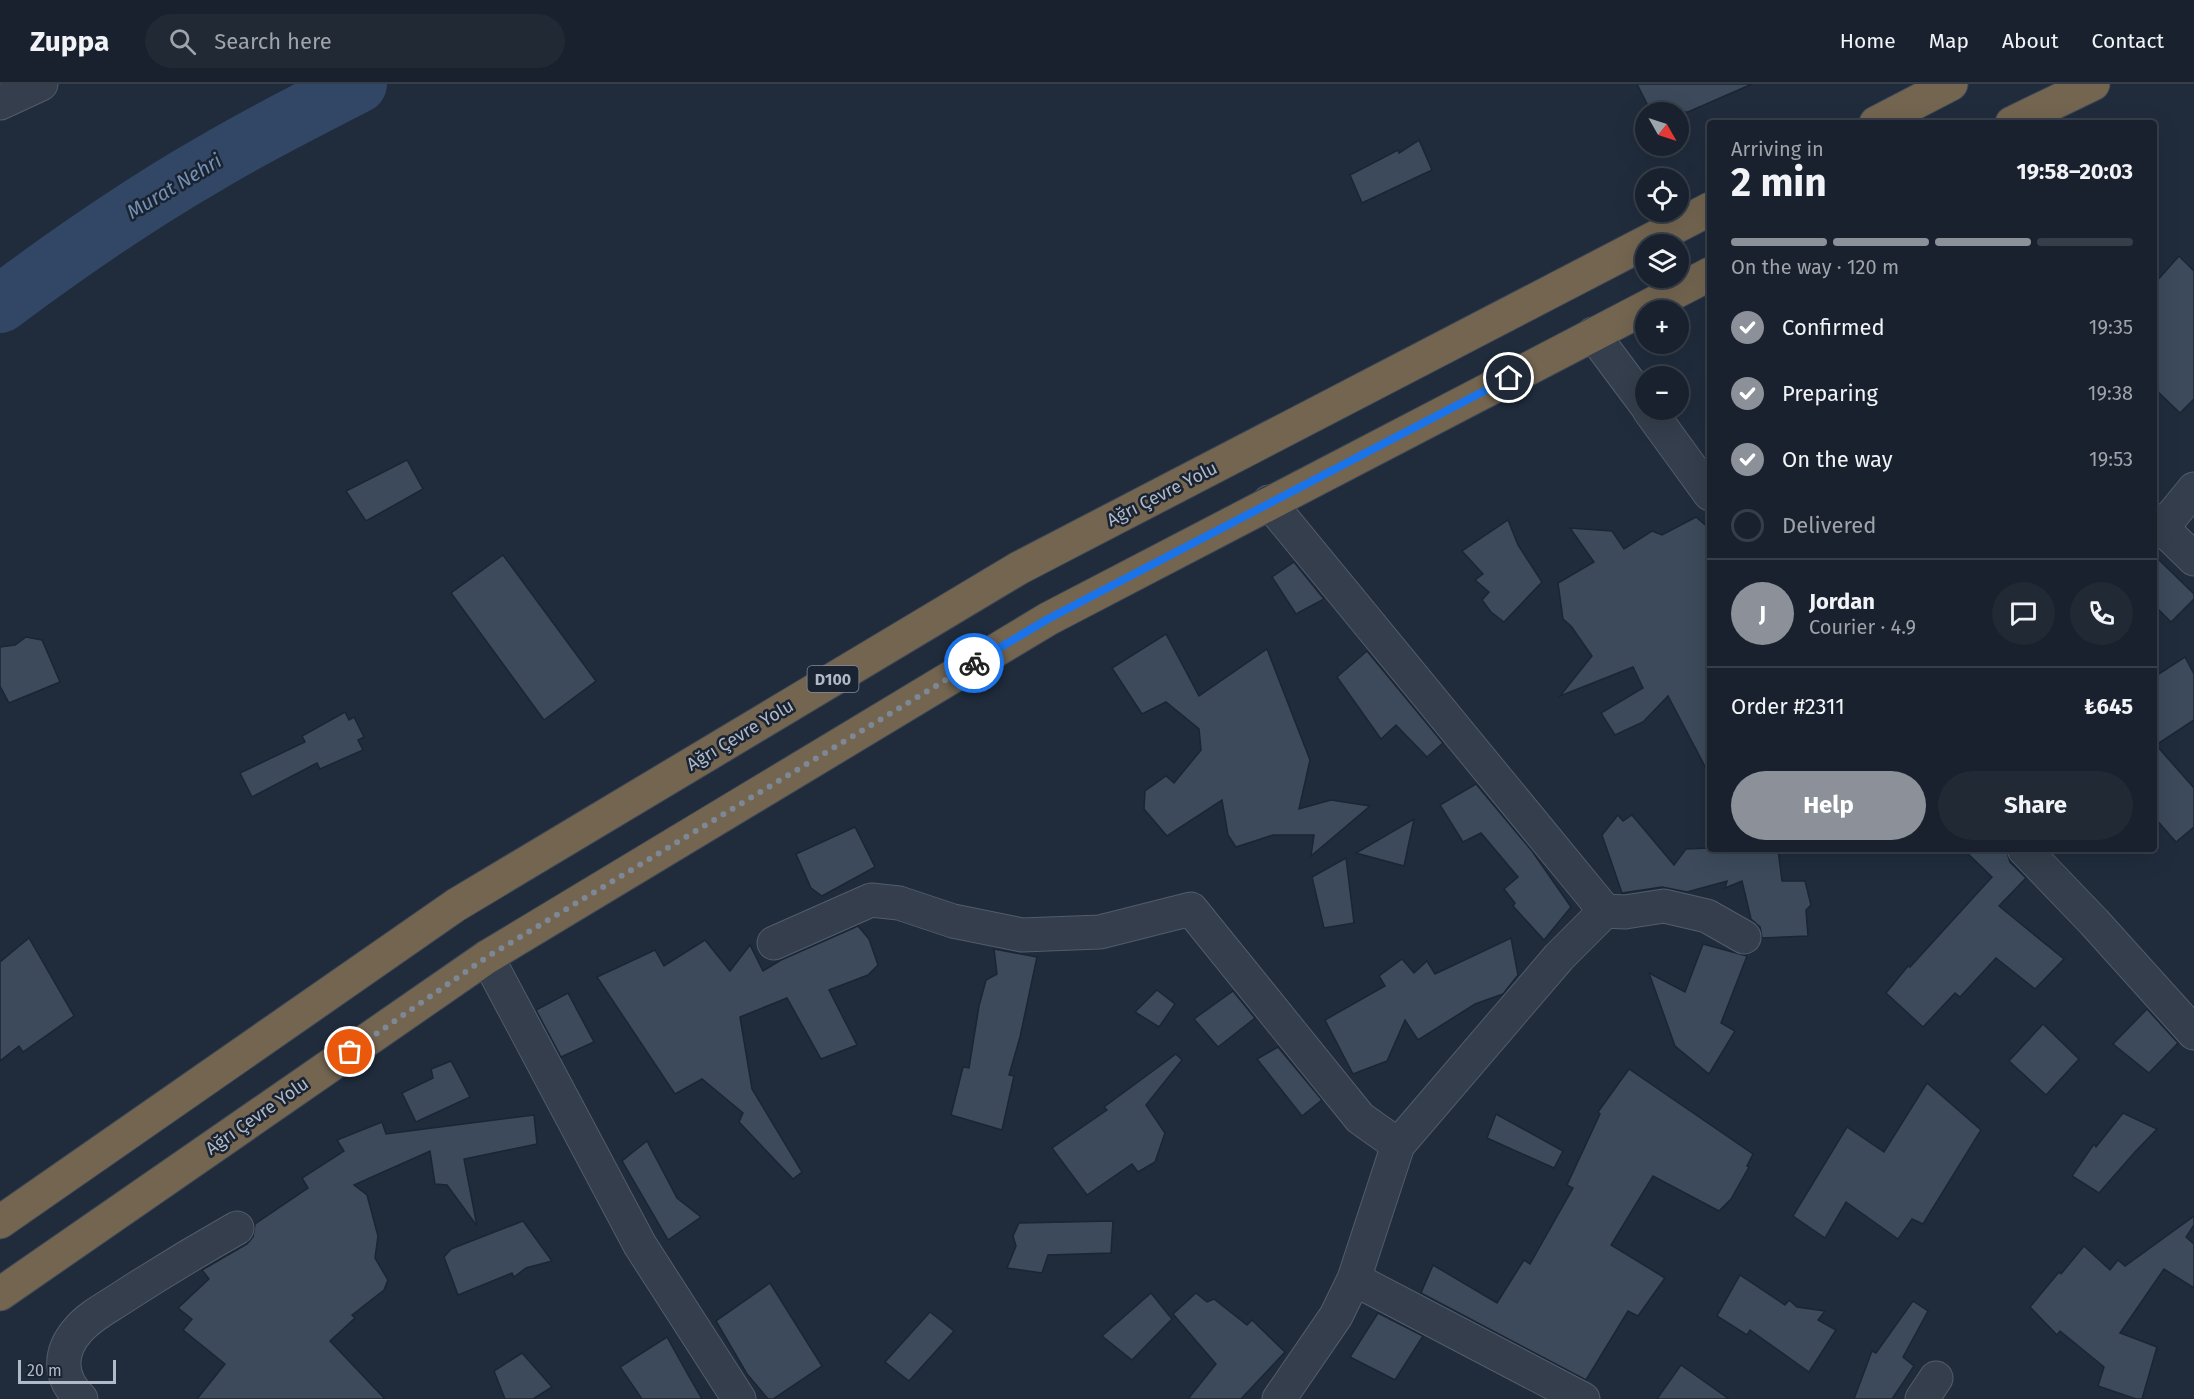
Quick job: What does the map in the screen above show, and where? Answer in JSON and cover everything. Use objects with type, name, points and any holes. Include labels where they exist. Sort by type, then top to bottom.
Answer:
[{"type":"highway","points":[[1882,120],[1951,84]]},
{"type":"highway","points":[[2018,120],[2093,84]]},
{"type":"highway","name":"Ağrı Çevre Yolu","points":[[0,1222],[456,904],[1019,568],[1707,211]]},
{"type":"highway","name":"Ağrı Çevre Yolu","points":[[0,1294],[487,957],[1048,619],[1707,276]]},
{"type":"street","points":[[0,103],[41,84]]},
{"type":"street","points":[[1593,334],[1635,390]]},
{"type":"street","points":[[1656,420],[1707,490]]},
{"type":"street","points":[[2194,489],[2158,524],[2194,559]]},
{"type":"street","points":[[1269,502],[1605,911],[1625,912],[1664,906],[1707,916],[1744,938]]},
{"type":"street","points":[[2027,852],[2094,922],[2194,1033]]},
{"type":"street","points":[[774,943],[872,900],[898,903],[953,921],[1022,935],[1100,932],[1191,909],[1360,1118],[1398,1145]]},
{"type":"street","points":[[1280,1399],[1336,1316],[1354,1279],[1398,1145],[1560,957],[1605,911]]},
{"type":"street","points":[[487,957],[640,1245],[740,1399]]},
{"type":"street","points":[[81,1399],[67,1383],[63,1372],[65,1357],[77,1331],[93,1317],[172,1266],[237,1228]]},
{"type":"street","points":[[1354,1279],[1583,1399]]},
{"type":"building","points":[[1637,84],[1752,84],[1689,112],[1689,102],[1646,102]]},
{"type":"building","points":[[1419,140],[1432,170],[1362,203],[1350,175],[1398,150],[1399,153]]},
{"type":"building","points":[[2179,256],[2194,271],[2194,399],[2180,413],[2157,391],[2157,281]]},
{"type":"building","points":[[407,460],[423,489],[366,521],[346,491]]},
{"type":"building","points":[[1696,517],[1707,526],[1707,770],[1668,696],[1643,722],[1615,735],[1601,713],[1643,688],[1633,667],[1560,696],[1592,656],[1571,626],[1563,619],[1558,583],[1594,562],[1570,528],[1612,531],[1624,549],[1652,531],[1662,535]]},
{"type":"building","points":[[1508,520],[1518,545],[1542,582],[1504,622],[1491,612],[1482,600],[1489,592],[1475,580],[1483,574],[1462,551]]},
{"type":"building","points":[[503,555],[596,681],[544,720],[451,593]]},
{"type":"building","points":[[2157,558],[2194,594],[2194,599],[2171,622],[2157,608]]},
{"type":"building","points":[[1294,562],[1324,599],[1296,614],[1272,577]]},
{"type":"building","points":[[1166,634],[1199,696],[1267,649],[1310,760],[1299,809],[1331,800],[1370,806],[1311,856],[1314,835],[1273,835],[1236,847],[1228,835],[1222,800],[1167,836],[1144,809],[1145,791],[1166,776],[1174,783],[1201,750],[1199,729],[1166,702],[1142,714],[1112,668]]},
{"type":"building","points":[[26,637],[42,640],[60,682],[9,703],[0,686],[0,647],[15,645]]},
{"type":"building","points":[[1367,651],[1443,743],[1427,757],[1396,725],[1381,739],[1337,677]]},
{"type":"building","points":[[2185,657],[2194,674],[2194,720],[2157,744],[2157,675]]},
{"type":"building","points":[[345,712],[349,720],[354,717],[364,737],[358,740],[363,750],[320,769],[317,763],[252,797],[240,773],[305,742],[302,736]]},
{"type":"building","points":[[2157,746],[2194,788],[2194,827],[2176,842],[2157,820]]},
{"type":"building","points":[[1476,784],[1532,851],[1571,907],[1544,940],[1513,906],[1515,903],[1504,889],[1518,877],[1481,833],[1463,842],[1440,805]]},
{"type":"building","points":[[1618,815],[1623,821],[1632,815],[1674,865],[1686,849],[1707,848],[1707,852],[1778,852],[1782,881],[1805,881],[1811,905],[1806,910],[1808,936],[1762,938],[1760,927],[1751,919],[1742,881],[1725,888],[1727,881],[1687,892],[1662,887],[1622,893],[1602,835]]},
{"type":"building","points":[[1414,819],[1404,866],[1356,853]]},
{"type":"building","points":[[855,827],[875,867],[822,896],[811,888],[796,854]]},
{"type":"building","points":[[1966,852],[2007,852],[2010,862],[2026,878],[1999,906],[2064,959],[2035,989],[1996,958],[1960,997],[1955,993],[1923,1027],[1886,993],[1908,966],[1910,967],[1992,877]]},
{"type":"building","points":[[1346,858],[1354,923],[1324,928],[1312,877]]},
{"type":"building","points":[[858,926],[869,939],[878,965],[868,975],[829,990],[857,1045],[821,1059],[787,998],[740,1017],[752,1089],[802,1172],[793,1179],[739,1122],[743,1113],[702,1079],[675,1094],[597,977],[655,950],[664,966],[705,940],[730,971],[750,945],[763,971],[781,960]]},
{"type":"building","points":[[29,938],[74,1016],[23,1052],[19,1046],[0,1061],[0,962]]},
{"type":"building","points":[[1511,938],[1518,975],[1503,994],[1475,1004],[1418,1040],[1405,1020],[1387,1061],[1353,1074],[1325,1020],[1385,986],[1379,976],[1402,959],[1414,973],[1427,961],[1435,974]]},
{"type":"building","points":[[1703,944],[1747,956],[1721,1023],[1735,1031],[1709,1074],[1675,1046],[1649,973],[1685,992]]},
{"type":"building","points":[[994,949],[1037,957],[1020,1037],[1009,1075],[1014,1076],[1002,1130],[951,1115],[963,1067],[969,1068],[979,1006],[986,980],[997,974]]},
{"type":"building","points":[[1157,990],[1175,1004],[1159,1027],[1135,1012]]},
{"type":"building","points":[[1233,991],[1255,1018],[1218,1047],[1194,1019]]},
{"type":"building","points":[[568,993],[594,1042],[561,1057],[536,1010]]},
{"type":"building","points":[[2147,1009],[2178,1043],[2149,1073],[2113,1044]]},
{"type":"building","points":[[2043,1024],[2079,1059],[2046,1095],[2009,1061]]},
{"type":"building","points":[[1278,1047],[1322,1100],[1302,1116],[1257,1059]]},
{"type":"building","points":[[1176,1054],[1182,1060],[1146,1105],[1165,1133],[1155,1162],[1138,1172],[1132,1164],[1087,1195],[1052,1148],[1107,1110],[1104,1107]]},
{"type":"building","points":[[451,1061],[470,1097],[416,1122],[402,1093],[433,1078],[431,1069]]},
{"type":"building","points":[[1629,1069],[1753,1154],[1747,1166],[1749,1167],[1731,1199],[1719,1211],[1653,1176],[1611,1245],[1665,1278],[1638,1316],[1628,1311],[1586,1380],[1421,1293],[1433,1265],[1497,1303],[1524,1260],[1530,1264],[1573,1188],[1567,1185],[1600,1114],[1598,1112]]},
{"type":"building","points":[[1927,1083],[1981,1130],[1923,1224],[1912,1219],[1898,1239],[1846,1202],[1825,1238],[1793,1216],[1847,1127],[1884,1152]]},
{"type":"building","points":[[2123,1113],[2157,1129],[2099,1193],[2072,1176],[2094,1144],[2096,1147]]},
{"type":"building","points":[[1496,1114],[1563,1151],[1554,1168],[1487,1138]]},
{"type":"building","points":[[534,1115],[537,1144],[464,1159],[477,1226],[447,1185],[435,1184],[430,1151],[354,1185],[367,1195],[378,1236],[375,1258],[388,1280],[384,1290],[352,1315],[355,1318],[330,1341],[385,1399],[197,1399],[225,1364],[183,1330],[192,1319],[178,1308],[209,1279],[202,1270],[247,1244],[253,1237],[255,1224],[308,1188],[302,1178],[344,1151],[337,1140],[382,1122],[386,1134]]},
{"type":"building","points":[[647,1141],[677,1198],[701,1217],[668,1240],[622,1161]]},
{"type":"building","points":[[2194,1216],[2194,1225],[2186,1237],[2194,1244],[2194,1288],[2164,1269],[2120,1333],[2157,1347],[2142,1399],[2098,1386],[2104,1367],[2060,1331],[2057,1335],[2030,1307],[2084,1246],[2110,1270],[2118,1260],[2125,1266]]},
{"type":"building","points":[[523,1221],[552,1261],[526,1268],[514,1277],[512,1273],[458,1295],[444,1257],[451,1249]]},
{"type":"building","points":[[1113,1221],[1111,1253],[1048,1255],[1042,1273],[1007,1268],[1016,1246],[1013,1236],[1019,1223]]},
{"type":"building","points":[[1740,1275],[1785,1305],[1789,1300],[1797,1307],[1825,1311],[1818,1320],[1836,1330],[1809,1372],[1750,1330],[1747,1335],[1717,1316]]},
{"type":"building","points":[[770,1283],[822,1366],[773,1399],[768,1399],[747,1374],[716,1321]]},
{"type":"building","points":[[1151,1293],[1172,1319],[1132,1360],[1102,1336]]},
{"type":"building","points":[[1196,1293],[1207,1302],[1214,1299],[1247,1325],[1252,1320],[1285,1352],[1241,1399],[1188,1399],[1216,1364],[1173,1314]]},
{"type":"building","points":[[1913,1301],[1928,1311],[1903,1357],[1914,1366],[1892,1399],[1854,1399],[1872,1351],[1876,1353]]},
{"type":"building","points":[[930,1312],[954,1331],[909,1381],[885,1362]]},
{"type":"building","points":[[1378,1313],[1423,1336],[1395,1380],[1350,1357]]},
{"type":"building","points":[[667,1337],[702,1399],[642,1399],[620,1367]]},
{"type":"building","points":[[522,1353],[552,1387],[533,1399],[505,1399],[494,1371]]},
{"type":"building","points":[[1681,1365],[1729,1399],[1657,1399]]},
{"type":"waterway","name":"Murat Nehri","points":[[0,304],[102,231],[182,180],[227,153],[358,84]]},
{"type":"way so far","points":[[350,1052],[487,957],[974,663]]},
{"type":"route","points":[[974,663],[1048,619],[1509,378]]}]
